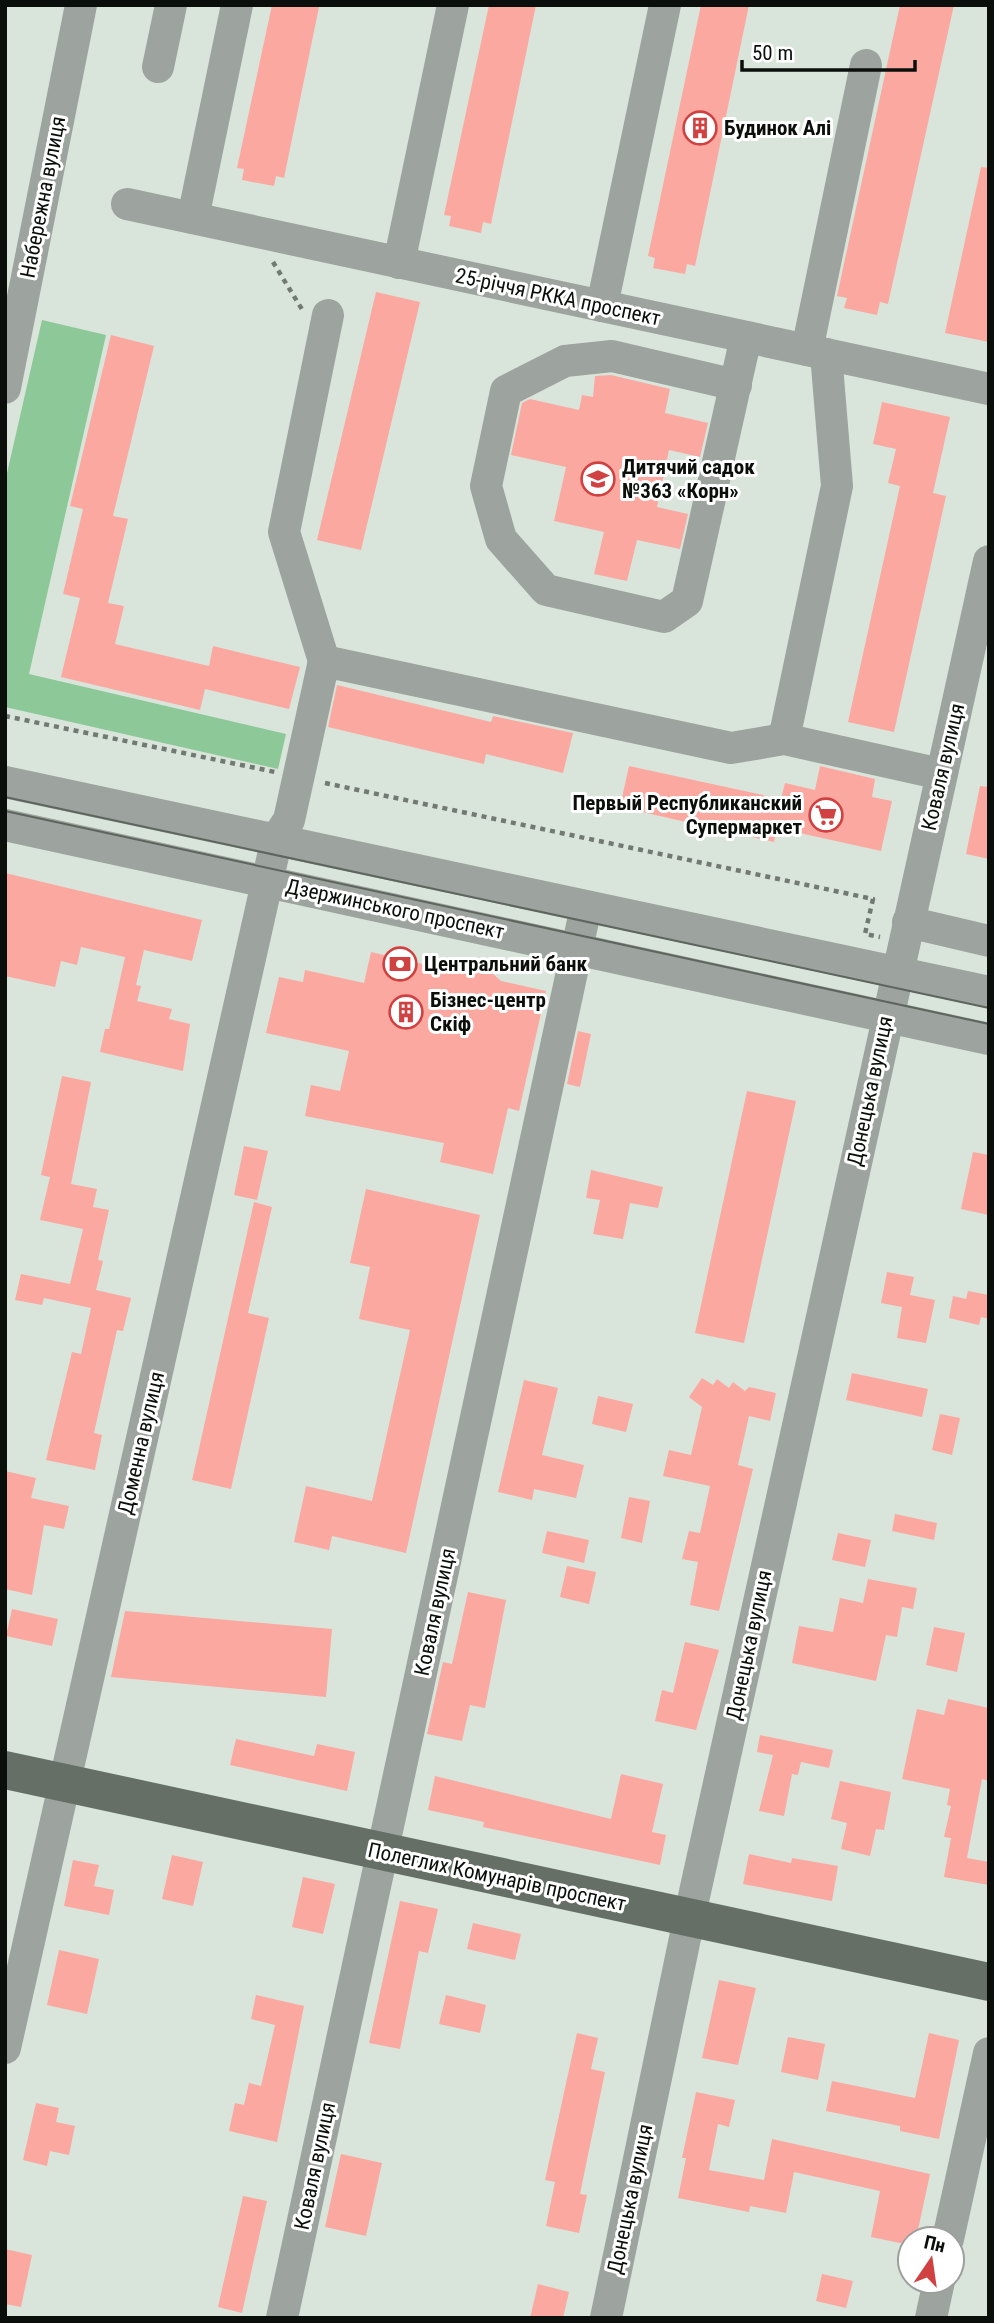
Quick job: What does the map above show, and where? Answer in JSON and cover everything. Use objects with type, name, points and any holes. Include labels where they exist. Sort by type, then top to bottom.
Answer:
[{"type":"main road","name":"Полеглих Комунарів проспект","points":[[5,1770],[989,1982]]},
{"type":"street","name":"Набережна вулиця","points":[[5,388],[16,275],[81,5]]},
{"type":"street","points":[[158,67],[172,5]]},
{"type":"street","points":[[193,218],[237,5]]},
{"type":"street","points":[[399,262],[453,5]]},
{"type":"street","points":[[602,306],[665,5]]},
{"type":"street","points":[[783,739],[837,486],[817,352],[866,65]]},
{"type":"street","name":"25-річчя РККА проспект","points":[[127,204],[989,389]]},
{"type":"street","points":[[325,328],[284,532],[324,660],[731,748],[783,739],[941,774]]},
{"type":"street","points":[[736,385],[612,356],[565,361],[506,391],[486,486],[501,539],[546,590],[664,617],[687,601],[736,385],[746,337]]},
{"type":"street","name":"Коваля вулиця","points":[[896,972],[989,561]]},
{"type":"street","name":"Доменна вулиця","points":[[5,2048],[276,838],[289,820],[324,660]]},
{"type":"street","name":"Дзержинського проспект","points":[[5,782],[989,992]]},
{"type":"street","name":"Дзержинського проспект","points":[[5,825],[989,1039]]},
{"type":"street","name":"Коваля вулиця","points":[[282,2318],[586,906]]},
{"type":"street","points":[[906,932],[989,941]]},
{"type":"street","name":"Донецька вулиця","points":[[606,2318],[689,1919],[896,972]]},
{"type":"street","points":[[951,2225],[989,2053]]},
{"type":"street","points":[[931,2318],[936,2295]]},
{"type":"path","points":[[254,231],[325,328]]},
{"type":"path","points":[[5,716],[873,899],[865,934],[906,932]]},
{"type":"green space","points":[[42,320],[106,335],[29,674],[286,734],[278,769],[5,707],[5,482]]},
{"type":"building","points":[[272,5],[319,7],[284,178],[276,176],[274,186],[242,180],[244,169],[237,168]]},
{"type":"building","points":[[489,5],[536,5],[491,224],[483,222],[481,233],[449,226],[451,216],[444,215]]},
{"type":"building","name":"Будинок Алі","points":[[701,5],[749,5],[695,266],[687,264],[685,274],[653,268],[655,258],[648,256]]},
{"type":"building","points":[[900,5],[954,5],[888,304],[880,302],[877,315],[844,308],[847,298],[837,296]]},
{"type":"building","points":[[981,167],[989,168],[989,342],[945,333]]},
{"type":"building","points":[[376,292],[420,302],[361,550],[317,540]]},
{"type":"building","points":[[111,335],[154,346],[113,516],[128,519],[108,603],[124,606],[115,644],[209,666],[213,646],[300,667],[289,709],[205,689],[200,710],[61,677],[80,598],[63,594],[83,509],[70,506]]},
{"type":"building","points":[[611,375],[670,389],[665,413],[708,423],[700,457],[669,450],[657,507],[688,514],[680,549],[637,540],[627,581],[594,574],[604,532],[554,521],[566,467],[511,455],[522,403],[530,399],[579,410],[582,395],[593,397],[595,376]]},
{"type":"building","points":[[882,402],[950,417],[933,493],[946,496],[894,732],[848,722],[900,486],[888,483],[896,449],[873,444]]},
{"type":"building","points":[[337,685],[491,722],[493,716],[573,733],[563,773],[486,754],[484,764],[328,727]]},
{"type":"building","points":[[629,766],[781,799],[785,783],[815,790],[820,766],[875,779],[872,797],[892,801],[881,851],[777,828],[774,842],[620,807]]},
{"type":"building","points":[[980,786],[989,787],[989,859],[966,854]]},
{"type":"building","points":[[5,873],[202,920],[192,961],[144,950],[136,985],[141,986],[137,1001],[172,1009],[169,1019],[190,1024],[183,1071],[100,1052],[105,1029],[109,1029],[125,957],[81,947],[77,965],[61,961],[55,987],[5,976]]},
{"type":"building","name":"Бізнес-центр Скіф","points":[[371,952],[461,973],[484,966],[501,981],[546,991],[519,1111],[508,1108],[493,1174],[440,1162],[444,1143],[305,1116],[311,1085],[340,1091],[349,1051],[266,1033],[279,977],[303,982],[305,970],[364,983]]},
{"type":"building","points":[[578,1031],[591,1034],[580,1087],[567,1084]]},
{"type":"building","points":[[62,1076],[91,1082],[71,1184],[97,1189],[93,1207],[109,1210],[98,1260],[103,1261],[96,1290],[131,1298],[123,1331],[117,1330],[94,1433],[102,1435],[95,1470],[46,1460],[72,1352],[81,1354],[91,1308],[44,1298],[42,1305],[15,1300],[21,1274],[70,1284],[83,1229],[40,1220],[50,1177],[41,1175]]},
{"type":"building","points":[[747,1091],[796,1101],[744,1343],[695,1333]]},
{"type":"building","points":[[244,1146],[268,1151],[257,1200],[234,1195]]},
{"type":"building","points":[[973,1152],[989,1155],[989,1215],[961,1209]]},
{"type":"building","points":[[591,1170],[663,1187],[658,1208],[630,1203],[623,1239],[593,1234],[600,1200],[586,1198]]},
{"type":"building","points":[[366,1189],[480,1215],[406,1553],[332,1536],[329,1550],[294,1542],[306,1486],[372,1501],[410,1330],[359,1319],[370,1267],[350,1263]]},
{"type":"building","points":[[254,1202],[272,1207],[248,1313],[269,1318],[231,1489],[192,1480]]},
{"type":"building","points":[[887,1272],[914,1277],[910,1295],[935,1300],[926,1343],[897,1338],[902,1307],[881,1303]]},
{"type":"building","points":[[968,1291],[989,1295],[989,1319],[981,1317],[979,1325],[949,1318],[953,1296],[966,1299]]},
{"type":"building","points":[[852,1373],[928,1389],[922,1417],[846,1400]]},
{"type":"building","points":[[702,1378],[713,1385],[717,1379],[729,1388],[733,1382],[745,1391],[749,1387],[776,1393],[770,1421],[749,1416],[738,1465],[753,1469],[719,1611],[690,1605],[698,1562],[682,1559],[689,1531],[700,1533],[710,1486],[663,1476],[669,1450],[691,1455],[702,1407],[689,1397]]},
{"type":"building","points":[[524,1380],[558,1388],[542,1455],[584,1465],[576,1498],[534,1489],[532,1500],[498,1492]]},
{"type":"building","points":[[598,1396],[633,1404],[626,1432],[592,1424]]},
{"type":"building","points":[[940,1414],[960,1418],[952,1455],[932,1450]]},
{"type":"building","points":[[5,1471],[36,1478],[31,1498],[69,1506],[64,1529],[44,1525],[32,1595],[5,1589]]},
{"type":"building","points":[[629,1497],[650,1501],[642,1543],[621,1538]]},
{"type":"building","points":[[895,1514],[937,1523],[934,1540],[892,1531]]},
{"type":"building","points":[[547,1531],[589,1540],[584,1563],[542,1553]]},
{"type":"building","points":[[838,1533],[871,1540],[865,1567],[832,1560]]},
{"type":"building","points":[[567,1566],[596,1572],[589,1604],[560,1597]]},
{"type":"building","points":[[868,1579],[917,1588],[913,1609],[902,1607],[897,1637],[886,1635],[876,1681],[792,1663],[799,1626],[833,1632],[840,1598],[863,1603]]},
{"type":"building","points":[[468,1592],[506,1600],[485,1708],[470,1705],[462,1741],[427,1734],[443,1662],[452,1664]]},
{"type":"building","points":[[12,1609],[58,1619],[52,1646],[6,1636]]},
{"type":"building","points":[[125,1611],[332,1629],[326,1697],[111,1677]]},
{"type":"building","points":[[934,1627],[965,1633],[957,1672],[926,1665]]},
{"type":"building","points":[[685,1642],[719,1650],[696,1730],[655,1721],[662,1690],[673,1693]]},
{"type":"building","points":[[948,1699],[989,1708],[989,1781],[982,1779],[967,1858],[989,1862],[989,1885],[944,1877],[951,1838],[944,1837],[951,1806],[947,1805],[950,1789],[902,1779],[917,1709],[944,1715]]},
{"type":"building","points":[[760,1735],[833,1750],[829,1768],[801,1762],[798,1775],[792,1774],[784,1816],[759,1811],[773,1755],[757,1752]]},
{"type":"building","points":[[236,1739],[314,1756],[317,1744],[355,1752],[347,1791],[230,1765]]},
{"type":"building","points":[[621,1774],[663,1784],[652,1832],[666,1835],[660,1865],[483,1827],[484,1822],[428,1810],[435,1776],[611,1819]]},
{"type":"building","points":[[840,1781],[891,1792],[884,1830],[876,1829],[870,1856],[841,1849],[847,1823],[831,1819]]},
{"type":"building","points":[[749,1854],[791,1863],[792,1858],[838,1866],[832,1901],[743,1884]]},
{"type":"building","points":[[172,1855],[203,1862],[193,1906],[162,1899]]},
{"type":"building","points":[[73,1860],[99,1865],[94,1886],[114,1890],[109,1915],[64,1906]]},
{"type":"building","points":[[303,1877],[335,1884],[323,1934],[292,1927]]},
{"type":"building","points":[[400,1901],[438,1909],[428,1953],[419,1951],[400,2049],[369,2043]]},
{"type":"building","points":[[473,1923],[521,1934],[515,1960],[467,1949]]},
{"type":"building","points":[[59,1950],[99,1959],[87,2014],[47,2005]]},
{"type":"building","points":[[719,1980],[756,1988],[738,2065],[702,2058]]},
{"type":"building","points":[[256,1995],[304,2006],[277,2142],[229,2131],[235,2103],[244,2105],[249,2083],[261,2086],[275,2025],[251,2019]]},
{"type":"building","points":[[446,1995],[486,2005],[480,2033],[439,2024]]},
{"type":"building","points":[[577,2033],[598,2038],[591,2069],[605,2072],[580,2194],[587,2195],[579,2233],[546,2226],[555,2182],[545,2180]]},
{"type":"building","points":[[929,2033],[959,2040],[939,2139],[900,2131],[900,2126],[826,2111],[832,2081],[915,2098]]},
{"type":"building","points":[[788,2037],[825,2044],[818,2080],[781,2072]]},
{"type":"building","points":[[696,2092],[735,2100],[729,2127],[718,2124],[709,2170],[764,2180],[772,2139],[930,2174],[919,2225],[896,2225],[896,2242],[871,2237],[880,2191],[794,2172],[786,2213],[750,2206],[749,2212],[678,2198],[686,2158],[682,2158]]},
{"type":"building","points":[[36,2103],[59,2108],[56,2122],[75,2126],[69,2155],[50,2151],[47,2166],[23,2160]]},
{"type":"building","points":[[341,2154],[382,2163],[366,2236],[325,2227]]},
{"type":"building","points":[[243,2196],[267,2201],[242,2313],[218,2307]]},
{"type":"building","points":[[5,2249],[32,2255],[21,2307],[5,2304]]},
{"type":"building","points":[[822,2274],[853,2281],[846,2308],[816,2301]]},
{"type":"building","points":[[538,2284],[569,2292],[563,2318],[530,2318]]},
{"type":"tram line","points":[[5,797],[989,1008]]},
{"type":"tram line","points":[[5,811],[989,1024]]},
{"type":"place","name":"Будинок Алі","points":[[700,128]]},
{"type":"place","name":"Дитячий садок №363 «Корн»","points":[[598,479]]},
{"type":"place","name":"Первый Республиканский Супермаркет","points":[[826,815]]},
{"type":"place","name":"Центральний банк","points":[[400,964]]},
{"type":"place","name":"Бізнес-центр Скіф","points":[[406,1012]]}]
